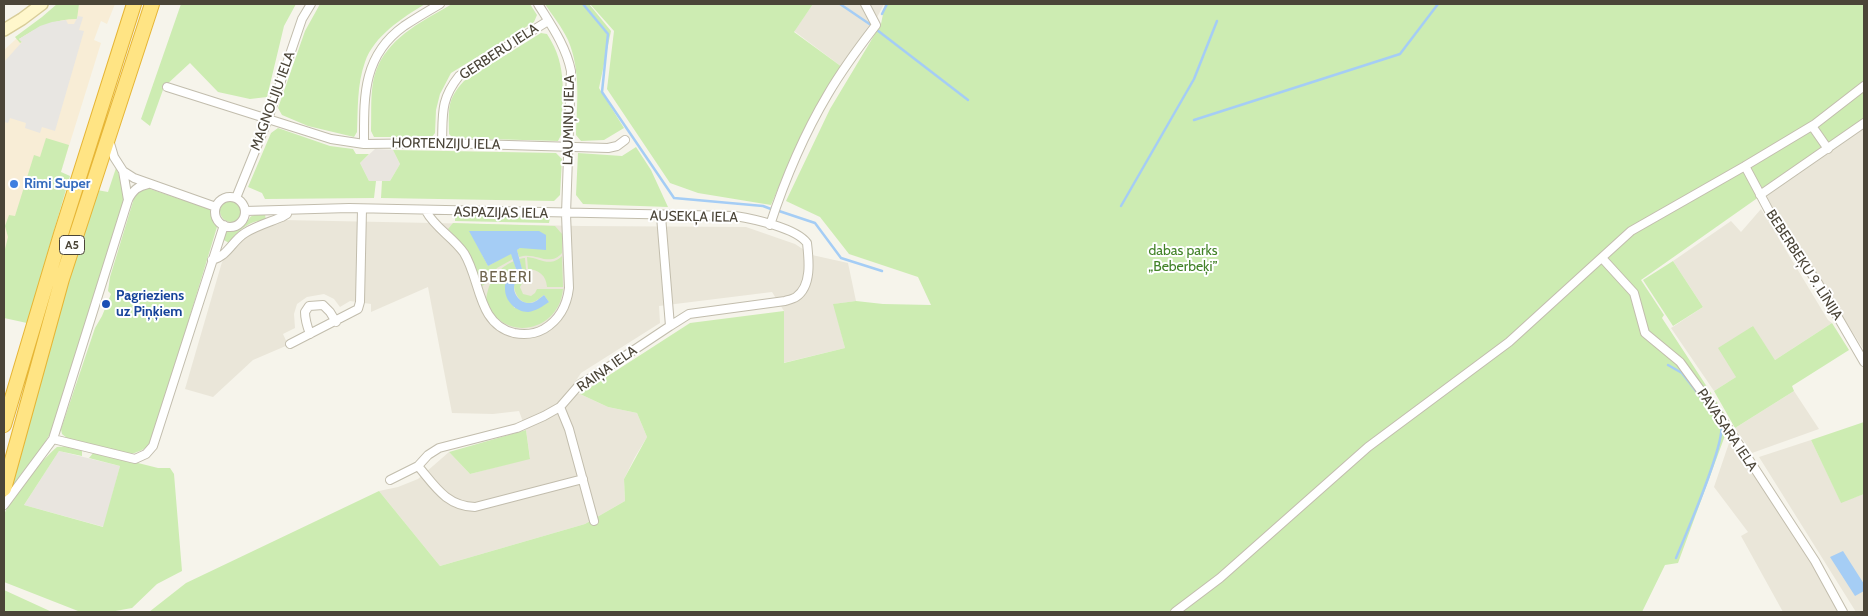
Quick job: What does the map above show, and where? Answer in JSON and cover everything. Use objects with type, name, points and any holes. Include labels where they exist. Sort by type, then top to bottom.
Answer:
[{"type":"highway","name":"A5","points":[[4,425],[61,234],[134,4]]},
{"type":"highway","name":"A5","points":[[4,489],[62,279],[152,4]]},
{"type":"main road","points":[[4,30],[42,4]]},
{"type":"street","name":"MAGNOLIJU IELA","points":[[236,198],[268,119],[302,19],[311,4]]},
{"type":"street","points":[[364,144],[364,98],[370,70],[384,45],[403,26],[440,4]]},
{"type":"street","name":"LAUMIŅU IELA","points":[[538,4],[568,58],[571,71],[566,214]]},
{"type":"street","points":[[770,225],[782,188],[828,94],[876,25],[865,4]]},
{"type":"street","name":"GERBERU IELA","points":[[442,143],[444,101],[450,88],[459,76],[548,21]]},
{"type":"street","points":[[1175,612],[1220,578],[1368,447],[1508,342],[1631,231],[1812,126],[1864,86]]},
{"type":"street","name":"HORTENZIJU IELA","points":[[167,87],[331,139],[364,144],[442,143],[608,148],[617,146],[625,140]]},
{"type":"street","points":[[1760,195],[1864,123]]},
{"type":"street","points":[[1812,126],[1828,149]]},
{"type":"street","points":[[108,135],[114,157],[123,171],[128,200]]},
{"type":"street","name":"BEBERBEĶU 9. LĪNIJA","points":[[1745,166],[1776,224],[1818,283],[1864,362]]},
{"type":"street","points":[[123,171],[148,184],[216,207]]},
{"type":"street","points":[[4,505],[53,439],[128,200],[133,190],[148,184]]},
{"type":"street","points":[[224,198],[236,198],[244,206],[245,212],[240,222],[230,226],[224,225],[217,217],[216,207],[224,198]]},
{"type":"street","points":[[290,344],[358,309],[360,302],[362,209]]},
{"type":"street","name":"ASPAZIJAS IELA","points":[[245,212],[362,209],[566,214],[569,288],[564,309],[549,325],[534,333],[524,334],[506,330],[494,323],[486,314],[473,271],[464,253],[433,222],[426,211]]},
{"type":"street","points":[[212,260],[220,258],[247,231],[282,217],[287,214],[288,210]]},
{"type":"street","name":"AUSEKĻA IELA","points":[[566,214],[735,216],[797,234],[807,244],[808,278],[803,290],[796,297],[785,301],[689,314],[670,326]]},
{"type":"street","points":[[661,216],[670,326]]},
{"type":"street","points":[[53,439],[135,459],[146,454],[153,446],[224,225]]},
{"type":"street","name":"PAVASARA IELA","points":[[1602,258],[1634,293],[1645,332],[1680,362],[1728,429],[1815,562],[1843,612]]},
{"type":"street","points":[[310,334],[305,321],[305,312],[309,306],[323,305],[336,322]]},
{"type":"street","name":"RAIŅA IELA","points":[[390,480],[418,466],[428,455],[439,448],[517,428],[544,416],[560,407],[580,384],[670,326]]},
{"type":"street","points":[[560,407],[569,429],[594,521]]},
{"type":"street","points":[[418,466],[445,497],[465,507],[474,507],[582,479]]},
{"type":"shaded area","points":[[62,4],[115,4],[107,24],[101,21],[94,40],[101,43],[64,162],[4,264],[4,50],[26,30]]},
{"type":"shaded area","points":[[813,4],[884,4],[872,27],[842,67],[794,31]]},
{"type":"shaded area","points":[[78,16],[83,17],[79,30],[84,31],[55,131],[42,127],[40,133],[25,128],[26,123],[10,118],[8,123],[4,122],[4,62],[22,42],[19,39],[40,26],[52,22],[66,20],[68,24],[74,24]]},
{"type":"shaded area","points":[[1864,127],[1864,350],[1765,197]]},
{"type":"shaded area","points":[[375,149],[393,150],[400,164],[390,181],[369,181],[360,163]]},
{"type":"shaded area","points":[[1761,209],[1828,320],[1832,323],[1775,360],[1752,326],[1736,377],[1714,391],[1671,328],[1703,307],[1673,261],[1731,221],[1741,232]]},
{"type":"shaded area","points":[[283,220],[746,227],[795,244],[812,255],[848,263],[856,301],[834,304],[845,348],[783,363],[784,311],[772,292],[659,306],[660,323],[581,373],[569,391],[608,407],[637,413],[647,437],[624,479],[625,501],[585,524],[440,566],[379,491],[398,487],[418,479],[449,452],[470,474],[530,458],[526,430],[519,411],[493,414],[452,413],[428,287],[371,312],[371,304],[350,301],[340,307],[334,299],[324,294],[307,297],[297,304],[294,314],[295,328],[283,334],[288,345],[253,360],[213,397],[185,389],[222,262],[248,235]]},
{"type":"shaded area","points":[[1794,391],[1819,429],[1752,453],[1735,428]]},
{"type":"shaded area","points":[[1811,440],[1841,502],[1864,494],[1864,612],[1856,612],[1759,457]]},
{"type":"shaded area","points":[[1734,442],[1810,560],[1839,612],[1783,612],[1741,536],[1748,532],[1714,487],[1729,443]]},
{"type":"shaded area","points":[[59,451],[120,466],[104,527],[24,505]]},
{"type":"green space","points":[[57,4],[79,4],[77,19],[61,20],[40,27],[19,39],[22,42],[20,43],[15,37]]},
{"type":"green space","points":[[181,4],[296,4],[284,26],[267,97],[250,99],[218,92],[190,63],[164,87],[150,126],[141,119]]},
{"type":"green space","points":[[320,4],[425,4],[390,28],[369,53],[361,79],[358,97],[357,132],[354,137],[308,126],[282,115],[278,108],[305,31]]},
{"type":"green space","points":[[452,4],[530,4],[537,15],[534,22],[451,73],[440,94],[436,110],[435,133],[432,137],[374,137],[371,131],[372,89],[375,73],[384,55],[410,29]]},
{"type":"green space","points":[[545,4],[589,4],[611,31],[599,88],[624,128],[604,140],[581,141],[576,135],[577,75],[575,63],[566,35]]},
{"type":"green space","points":[[590,4],[813,4],[794,32],[842,67],[797,144],[771,205],[698,193],[670,183],[607,89],[614,31]]},
{"type":"green space","name":"dabas parks „Beberbeķi”","points":[[885,4],[1864,4],[1864,123],[1641,280],[1664,315],[1662,318],[1730,422],[1678,563],[1665,565],[1642,612],[149,612],[186,583],[379,491],[440,566],[585,524],[625,501],[624,479],[647,437],[637,413],[608,407],[580,394],[690,323],[784,311],[784,363],[845,348],[833,304],[856,301],[883,304],[931,305],[918,277],[849,254],[820,217],[786,201],[830,109],[881,24]]},
{"type":"green space","points":[[541,33],[547,34],[554,46],[561,70],[563,83],[561,135],[558,141],[453,138],[449,134],[449,112],[451,100],[458,88],[464,81]]},
{"type":"green space","points":[[278,128],[330,146],[353,149],[356,154],[369,154],[360,163],[369,181],[376,181],[374,198],[265,199],[262,193],[248,187],[271,133]]},
{"type":"green space","points":[[46,138],[69,145],[61,172],[70,176],[27,323],[4,318],[4,253],[8,237],[5,226],[9,215],[15,216],[34,155],[40,157]]},
{"type":"green space","points":[[636,147],[651,170],[668,207],[583,204],[576,195],[578,153],[622,156]]},
{"type":"green space","points":[[393,150],[556,153],[562,159],[560,195],[554,201],[381,198],[382,181],[390,181],[400,164]]},
{"type":"green space","points":[[116,168],[123,188],[122,209],[51,432],[12,488],[8,485],[72,267],[97,190],[108,192]]},
{"type":"green space","points":[[147,188],[210,209],[217,227],[152,441],[148,446],[131,454],[67,438],[62,434],[61,429],[95,328],[111,294],[108,291],[110,277],[135,195],[140,190]]},
{"type":"green space","points":[[231,200],[239,203],[242,211],[239,219],[231,222],[223,219],[220,211],[223,203]]},
{"type":"green space","points":[[265,214],[266,221],[251,223],[236,234],[229,243],[222,239],[225,232],[241,227],[251,216]]},
{"type":"green space","points":[[455,215],[550,218],[549,223],[455,221]]},
{"type":"green space","points":[[453,223],[555,226],[562,234],[562,253],[552,259],[531,256],[519,257],[517,250],[520,248],[470,231],[488,266],[511,253],[513,259],[497,268],[488,282],[482,286],[469,255],[448,229]]},
{"type":"green space","points":[[562,256],[563,287],[547,287],[545,279],[541,274],[528,269],[527,257],[549,262],[558,260]]},
{"type":"green space","points":[[525,258],[527,280],[520,287],[523,294],[531,296],[537,289],[563,289],[559,304],[551,316],[541,324],[528,328],[515,327],[503,323],[493,314],[486,300],[494,276],[514,261],[516,269],[509,276],[514,308],[549,302],[544,295],[536,301],[529,303],[525,303],[517,296],[514,285],[523,273],[519,259]]},
{"type":"green space","points":[[1673,261],[1703,307],[1673,326],[1643,280]]},
{"type":"green space","points":[[1832,323],[1849,350],[1792,386],[1794,391],[1735,428],[1714,391],[1736,377],[1718,348],[1753,326],[1775,360]]},
{"type":"green space","points":[[1864,422],[1864,494],[1841,503],[1811,440]]},
{"type":"green space","points":[[526,430],[530,459],[470,474],[449,452]]},
{"type":"green space","points":[[70,446],[82,449],[82,456],[59,451],[24,505],[103,527],[120,466],[89,458],[94,452],[158,468],[170,468],[174,474],[182,571],[157,584],[132,608],[110,612],[78,611],[4,582],[3,532],[6,510],[26,480],[57,447]]},
{"type":"green space","points":[[4,590],[52,612],[4,612]]},
{"type":"water","points":[[469,231],[539,231],[546,235],[546,250],[520,248],[517,250],[523,273],[516,280],[514,290],[517,297],[523,302],[532,303],[544,295],[549,302],[528,312],[515,308],[509,302],[505,293],[507,280],[516,269],[511,254],[488,266]]},
{"type":"water","points":[[1843,551],[1864,584],[1864,591],[1855,596],[1830,557]]},
{"type":"waterway","points":[[583,4],[608,34],[602,92],[674,198],[763,206],[771,209]]},
{"type":"waterway","points":[[840,4],[871,25]]},
{"type":"waterway","points":[[882,14],[887,4]]},
{"type":"waterway","points":[[1194,120],[1400,54],[1438,4]]},
{"type":"waterway","points":[[1121,206],[1194,79],[1217,21]]},
{"type":"waterway","points":[[877,30],[968,100]]},
{"type":"waterway","points":[[779,211],[815,223],[841,258],[882,271]]},
{"type":"waterway","points":[[1668,365],[1682,373],[1710,409]]},
{"type":"waterway","points":[[1676,558],[1712,468],[1718,449],[1721,423]]},
{"type":"place","name":"Rimi Super","points":[[14,184]]},
{"type":"place","name":"Pagrieziens uz Piņķiem","points":[[106,304]]},
{"type":"district","name":"BEBERI","points":[[506,278]]}]
